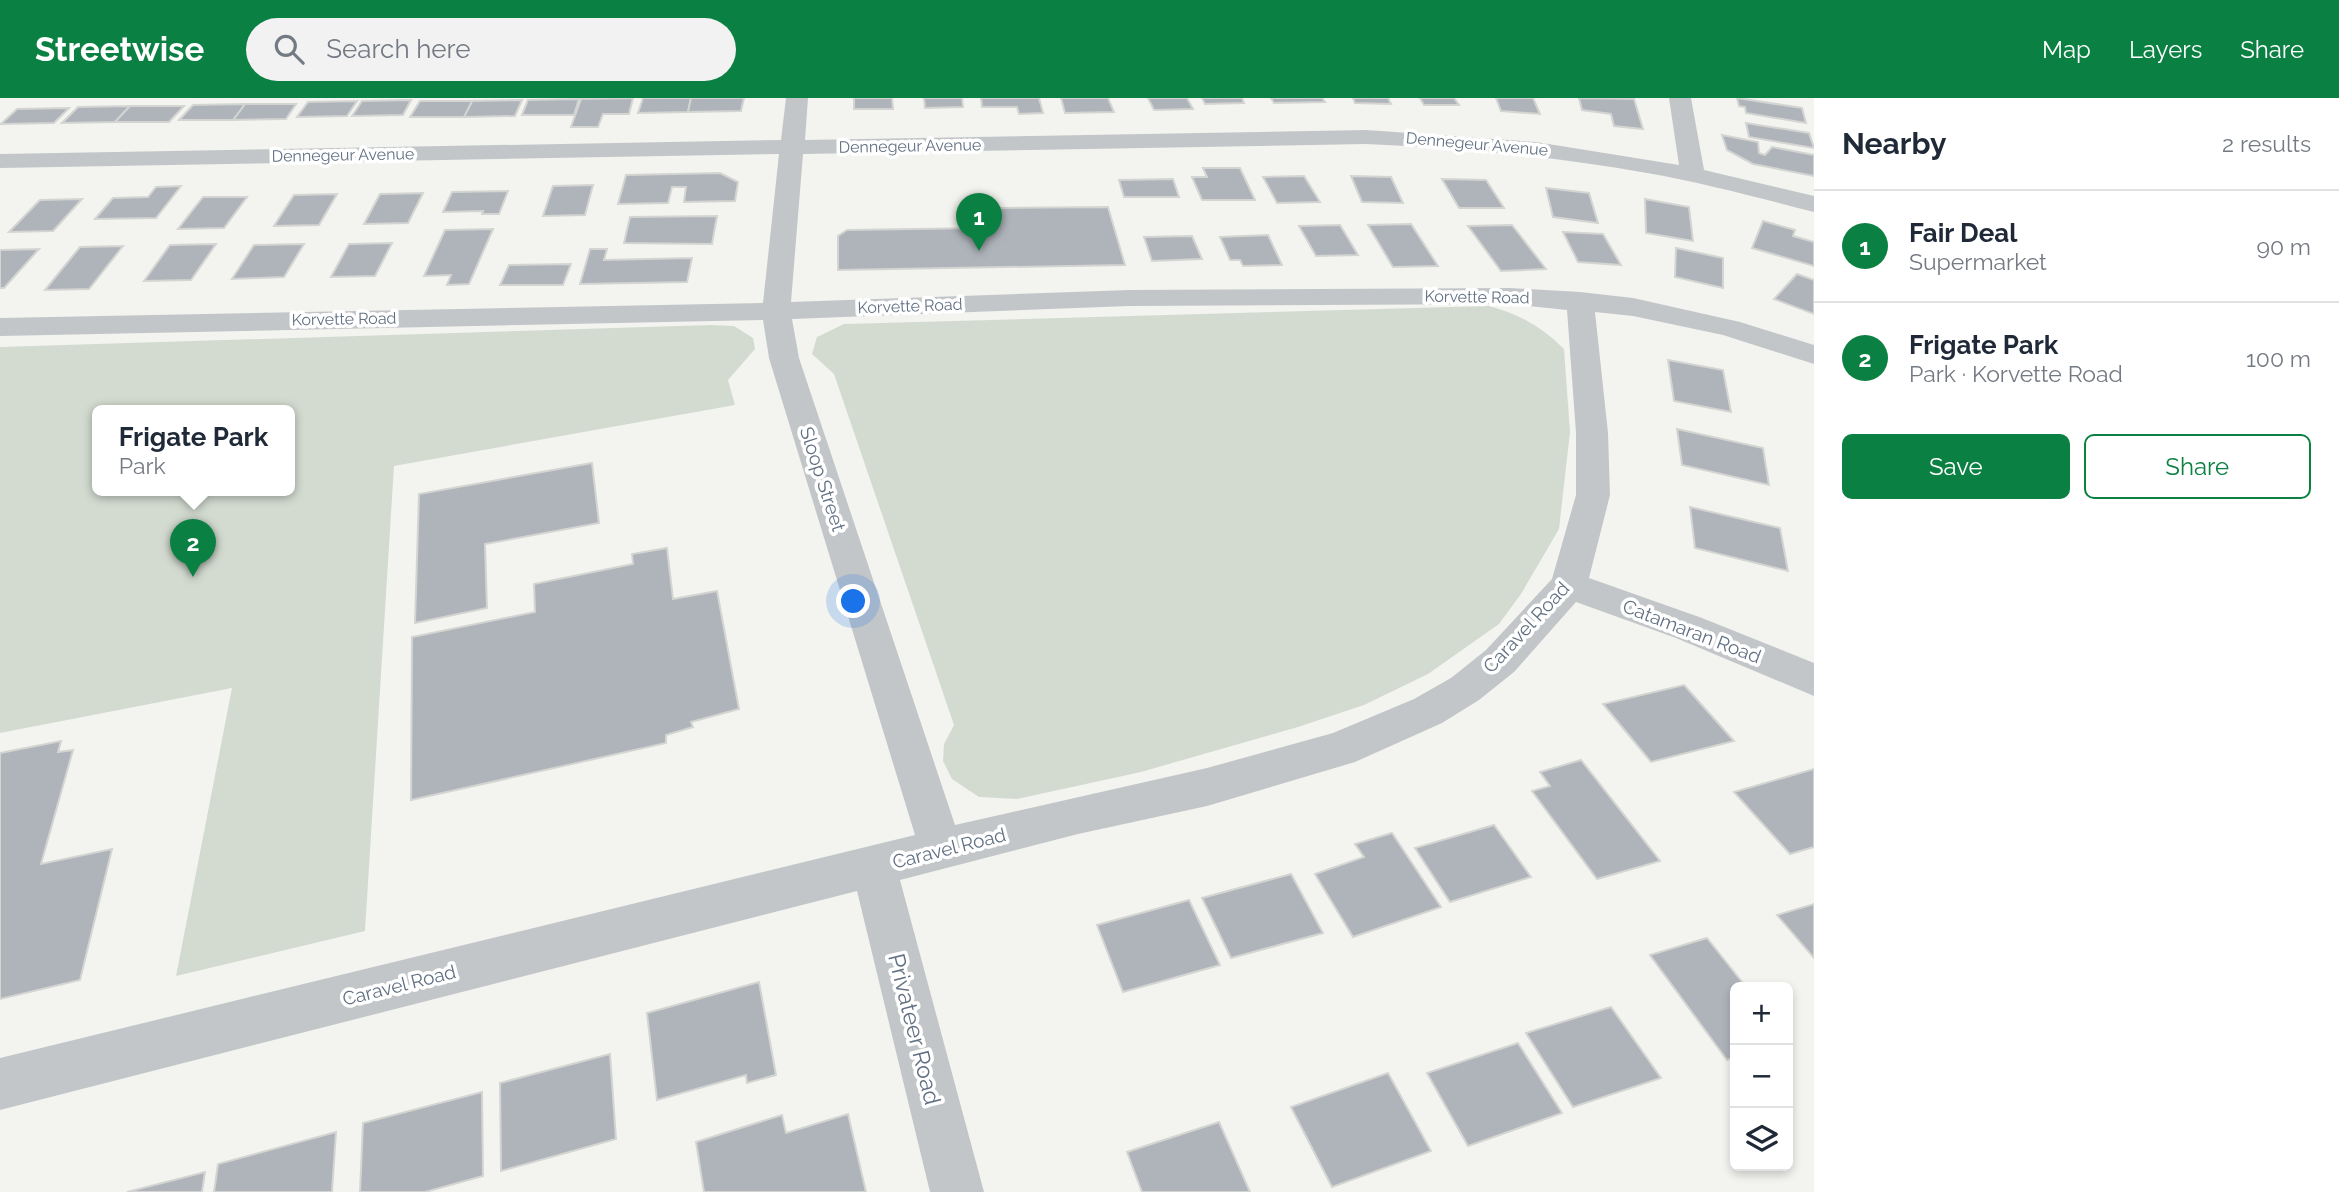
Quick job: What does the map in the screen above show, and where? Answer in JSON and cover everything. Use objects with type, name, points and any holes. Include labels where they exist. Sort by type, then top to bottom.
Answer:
[{"type":"street","name":"Sloop Street","points":[[797,98],[776,310],[784,358],[942,849]]},
{"type":"street","points":[[1680,98],[1693,174]]},
{"type":"street","name":"Dennegeur Avenue","points":[[0,160],[1407,138],[1563,152],[1693,174],[1814,204]]},
{"type":"street","name":"Korvette Road","points":[[0,327],[776,310],[1129,298],[1510,296],[1580,300],[1633,307],[1730,328],[1814,355]]},
{"type":"street","name":"Caravel Road","points":[[0,1084],[942,849],[1207,787],[1340,749],[1428,711],[1465,688],[1500,661],[1569,585],[1593,495],[1592,433],[1580,300]]},
{"type":"street","name":"Catamaran Road","points":[[1569,585],[1689,628],[1814,680]]},
{"type":"street","name":"Privateer Road","points":[[874,867],[957,1192]]},
{"type":"shaded area","points":[[1489,306],[1530,322],[1564,349],[1570,432],[1559,529],[1521,594],[1499,624],[1428,674],[1364,705],[1141,772],[1017,799],[979,797],[952,779],[943,761],[944,744],[954,725],[834,374],[812,354],[817,337],[844,324]]},
{"type":"shaded area","points":[[711,325],[734,326],[753,338],[755,349],[728,380],[735,405],[394,466],[365,931],[176,976],[232,688],[0,733],[0,347]]},
{"type":"building","points":[[633,98],[629,114],[603,114],[598,127],[571,127],[581,99]]},
{"type":"building","points":[[643,98],[691,98],[688,112],[638,113]]},
{"type":"building","points":[[691,98],[744,98],[741,111],[688,112]]},
{"type":"building","points":[[854,98],[892,98],[893,109],[854,109]]},
{"type":"building","points":[[924,98],[962,98],[963,107],[925,108]]},
{"type":"building","points":[[981,98],[1039,98],[1043,113],[1019,114],[1017,107],[982,107]]},
{"type":"building","points":[[1061,98],[1108,98],[1114,112],[1065,113]]},
{"type":"building","points":[[1148,98],[1187,98],[1193,109],[1154,110]]},
{"type":"building","points":[[1202,98],[1242,98],[1244,103],[1205,104]]},
{"type":"building","points":[[1271,98],[1322,98],[1325,102],[1274,103]]},
{"type":"building","points":[[1353,98],[1388,98],[1391,104],[1355,103]]},
{"type":"building","points":[[1420,98],[1454,98],[1459,105],[1424,105]]},
{"type":"building","points":[[1496,98],[1533,98],[1540,114],[1501,111]]},
{"type":"building","points":[[1579,98],[1634,99],[1643,129],[1614,126],[1611,114],[1582,110]]},
{"type":"building","points":[[1737,98],[1802,108],[1806,123],[1746,113],[1745,107],[1739,106]]},
{"type":"building","points":[[579,99],[574,115],[522,115],[528,100]]},
{"type":"building","points":[[411,100],[403,115],[352,116],[362,101]]},
{"type":"building","points":[[522,100],[515,116],[464,117],[472,101]]},
{"type":"building","points":[[357,101],[347,116],[297,117],[308,102]]},
{"type":"building","points":[[420,101],[472,101],[464,117],[410,117]]},
{"type":"building","points":[[245,104],[296,104],[286,119],[233,120]]},
{"type":"building","points":[[245,104],[233,120],[179,120],[193,105]]},
{"type":"building","points":[[130,106],[115,122],[62,123],[78,107]]},
{"type":"building","points":[[130,106],[184,106],[169,122],[115,122]]},
{"type":"building","points":[[69,108],[54,123],[1,124],[17,109]]},
{"type":"building","points":[[1746,123],[1809,133],[1814,148],[1749,137]]},
{"type":"building","points":[[1722,135],[1758,142],[1759,153],[1765,155],[1772,147],[1814,155],[1814,176],[1753,164],[1727,150]]},
{"type":"building","points":[[1203,168],[1240,168],[1255,200],[1202,200],[1192,177],[1207,177]]},
{"type":"building","points":[[720,173],[738,182],[735,201],[684,202],[686,187],[672,187],[668,203],[618,204],[626,175]]},
{"type":"building","points":[[1304,176],[1320,202],[1277,203],[1263,177]]},
{"type":"building","points":[[1351,176],[1391,177],[1403,203],[1362,202]]},
{"type":"building","points":[[1173,179],[1179,197],[1124,197],[1119,180]]},
{"type":"building","points":[[1442,179],[1486,180],[1504,208],[1459,208]]},
{"type":"building","points":[[593,185],[585,215],[543,216],[553,186]]},
{"type":"building","points":[[181,186],[156,218],[95,219],[113,198],[148,197],[156,187]]},
{"type":"building","points":[[1546,188],[1589,193],[1598,223],[1553,217]]},
{"type":"building","points":[[508,191],[499,214],[482,214],[483,211],[443,212],[452,192]]},
{"type":"building","points":[[423,193],[408,223],[364,224],[380,194]]},
{"type":"building","points":[[337,194],[319,225],[274,226],[294,195]]},
{"type":"building","points":[[203,197],[247,197],[224,228],[178,229]]},
{"type":"building","points":[[82,199],[53,231],[9,232],[40,200]]},
{"type":"building","points":[[1645,199],[1689,207],[1693,241],[1646,233]]},
{"type":"building","points":[[1108,207],[1125,265],[838,270],[838,236],[847,230],[981,228],[987,223],[988,211],[995,208]]},
{"type":"building","points":[[717,216],[712,244],[624,243],[630,217]]},
{"type":"building","points":[[1763,221],[1795,230],[1793,236],[1814,242],[1814,266],[1752,248]]},
{"type":"building","points":[[1411,224],[1438,266],[1393,267],[1368,225]]},
{"type":"building","points":[[1340,225],[1358,255],[1316,256],[1299,226]]},
{"type":"building","points":[[1512,225],[1546,269],[1501,271],[1468,226]]},
{"type":"building","points":[[493,229],[469,284],[447,285],[451,275],[424,276],[445,230]]},
{"type":"building","points":[[1563,232],[1603,234],[1621,265],[1578,262]]},
{"type":"building","points":[[1268,235],[1282,265],[1243,266],[1240,260],[1230,260],[1220,237]]},
{"type":"building","points":[[1192,236],[1202,259],[1152,261],[1144,237]]},
{"type":"building","points":[[392,243],[375,276],[331,277],[349,244]]},
{"type":"building","points":[[216,244],[191,280],[144,281],[170,245]]},
{"type":"building","points":[[304,244],[284,277],[232,279],[254,245]]},
{"type":"building","points":[[123,246],[89,289],[45,290],[80,247]]},
{"type":"building","points":[[1676,248],[1723,258],[1723,288],[1675,277]]},
{"type":"building","points":[[39,249],[4,288],[0,288],[0,250]]},
{"type":"building","points":[[590,249],[607,249],[604,260],[692,258],[687,282],[580,284]]},
{"type":"building","points":[[571,264],[563,285],[500,285],[509,265]]},
{"type":"building","points":[[1797,274],[1814,280],[1814,314],[1774,299]]},
{"type":"building","points":[[1668,360],[1723,370],[1731,412],[1674,401]]},
{"type":"building","points":[[1677,429],[1763,448],[1769,485],[1682,465]]},
{"type":"building","points":[[592,463],[599,523],[485,544],[487,608],[415,623],[419,494]]},
{"type":"building","points":[[1690,507],[1780,528],[1788,571],[1695,548]]},
{"type":"building","points":[[667,548],[673,599],[717,591],[739,709],[691,722],[693,727],[666,735],[666,743],[411,800],[412,637],[535,612],[534,584],[633,564],[632,554]]},
{"type":"building","points":[[1684,685],[1734,741],[1651,762],[1603,704]]},
{"type":"building","points":[[61,741],[58,752],[73,750],[41,864],[112,849],[80,980],[0,999],[0,753]]},
{"type":"building","points":[[1581,760],[1660,861],[1597,879],[1532,791],[1550,786],[1540,772]]},
{"type":"building","points":[[1814,769],[1814,847],[1790,854],[1734,792]]},
{"type":"building","points":[[1494,825],[1531,877],[1450,902],[1415,848]]},
{"type":"building","points":[[1392,833],[1441,907],[1353,937],[1315,874],[1364,857],[1355,844]]},
{"type":"building","points":[[1291,874],[1323,933],[1231,958],[1202,898]]},
{"type":"building","points":[[1189,900],[1220,965],[1123,992],[1097,925]]},
{"type":"building","points":[[1814,904],[1814,958],[1777,915]]},
{"type":"building","points":[[1707,938],[1742,982],[1730,982],[1730,1059],[1727,1060],[1650,955]]},
{"type":"building","points":[[759,982],[776,1075],[747,1083],[746,1075],[657,1100],[647,1013]]},
{"type":"building","points":[[1611,1007],[1661,1078],[1573,1107],[1526,1033]]},
{"type":"building","points":[[1518,1043],[1562,1113],[1468,1146],[1427,1073]]},
{"type":"building","points":[[610,1054],[616,1139],[501,1171],[500,1083]]},
{"type":"building","points":[[1388,1073],[1431,1151],[1332,1187],[1291,1107]]},
{"type":"building","points":[[482,1092],[483,1176],[425,1192],[360,1192],[363,1123]]},
{"type":"building","points":[[848,1114],[866,1192],[704,1192],[696,1142],[782,1115],[786,1133]]},
{"type":"building","points":[[1219,1122],[1250,1192],[1142,1192],[1127,1152]]},
{"type":"building","points":[[336,1132],[332,1192],[214,1192],[218,1164]]},
{"type":"building","points":[[205,1172],[202,1192],[127,1192]]},
{"type":"place","name":"Fair Deal","points":[[979,251]]},
{"type":"place","name":"Frigate Park","points":[[193,577]]}]
